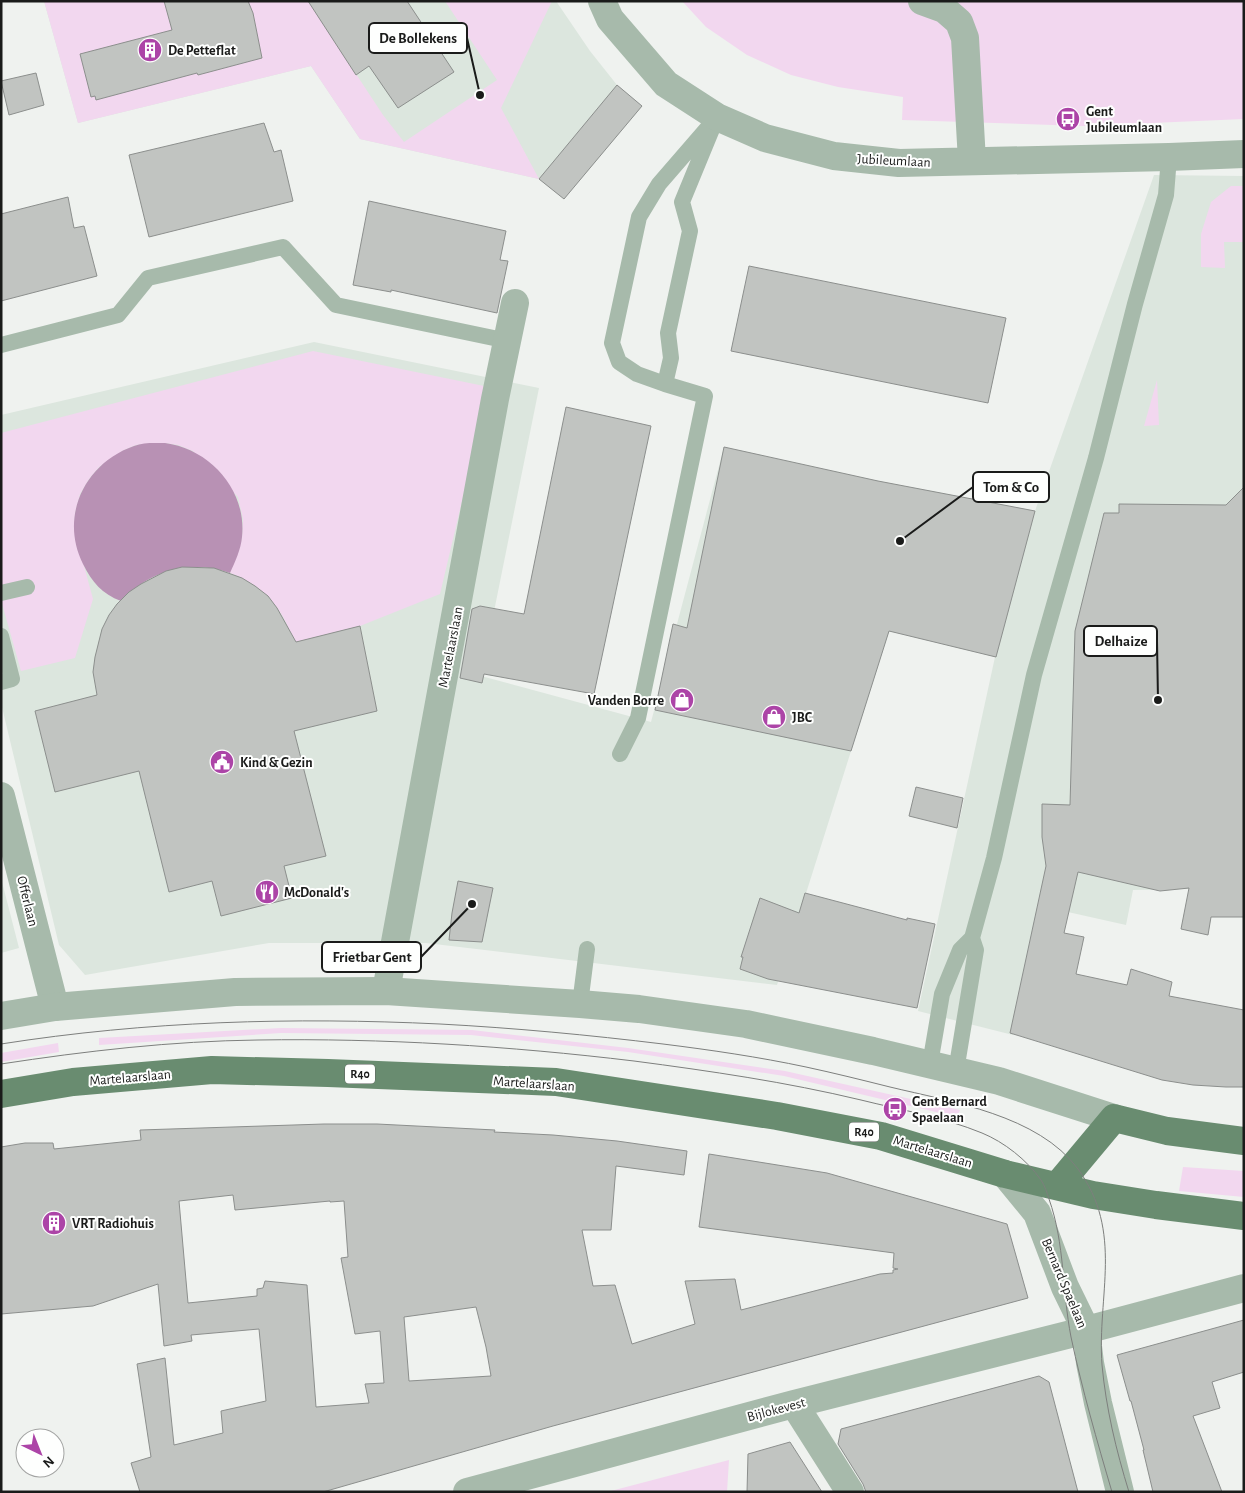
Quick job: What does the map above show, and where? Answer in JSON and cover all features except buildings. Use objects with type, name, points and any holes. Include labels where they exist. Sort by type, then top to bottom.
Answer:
[{"type":"main road","name":"Martelaarslaan","points":[[1,1094],[72,1082],[212,1070],[328,1072],[556,1082],[777,1116],[881,1136],[1005,1174],[1058,1185],[1093,1195],[1244,1216]]},
{"type":"main road","points":[[1058,1185],[1114,1118],[1167,1130],[1244,1141]]},
{"type":"street","name":"Jubileumlaan","points":[[602,1],[610,19],[666,84],[717,117],[765,138],[834,156],[899,163],[1244,154]]},
{"type":"street","points":[[922,1],[944,9],[959,22],[965,38],[972,161]]},
{"type":"street","name":"Martelaarslaan","points":[[386,991],[515,303]]},
{"type":"street","name":"Offerlaan","points":[[1,796],[55,1007]]},
{"type":"street","points":[[1,1016],[55,1007],[235,992],[386,991],[638,1009],[746,1024],[943,1067],[998,1081],[1114,1118]]},
{"type":"street","name":"Bernard Spaelaan","points":[[1005,1174],[1037,1214],[1065,1287],[1086,1330],[1098,1403],[1120,1492]]},
{"type":"street","points":[[1037,1214],[1058,1185]]},
{"type":"street","points":[[1086,1330],[1244,1288]]},
{"type":"street","name":"Bijlokevest","points":[[467,1492],[794,1404],[1086,1330]]},
{"type":"street","points":[[794,1404],[850,1492]]},
{"type":"lane","points":[[620,754],[638,718],[705,396],[637,374],[619,362],[612,343],[639,217],[659,184],[717,117]]},
{"type":"lane","points":[[665,384],[671,358],[668,333],[690,231],[682,202],[717,117]]},
{"type":"lane","points":[[943,1067],[942,994],[960,950],[972,938],[994,858],[1034,675],[1096,458],[1166,196],[1169,157]]},
{"type":"lane","points":[[1,345],[118,315],[148,278],[283,247],[336,305],[508,341]]},
{"type":"lane","points":[[1,593],[27,587]]},
{"type":"lane","points":[[1,636],[12,679],[1,682]]},
{"type":"lane","points":[[943,1067],[976,950],[972,938]]},
{"type":"lane","points":[[580,1004],[587,949]]},
{"type":"shaded area","points":[[44,1],[556,1],[590,51],[617,85],[642,106],[564,199],[539,179],[360,139],[311,66],[78,123]]},
{"type":"shaded area","points":[[44,1],[308,1],[383,115],[404,142],[497,80],[445,1],[552,1],[501,108],[539,179],[360,139],[311,66],[78,123]]},
{"type":"shaded area","points":[[682,1],[1244,1],[1244,119],[1083,126],[902,120],[903,97],[838,87],[791,75],[747,55],[706,27]]},
{"type":"shaded area","points":[[1154,175],[1244,176],[1244,888],[1133,890],[1126,925],[1041,906],[1013,1035],[918,1011],[995,657],[889,631],[777,985],[426,943],[269,943],[85,975],[59,945],[1,703],[1,415],[314,342],[539,388],[481,676],[651,722],[724,447],[878,481],[1035,511]]},
{"type":"shaded area","points":[[1231,186],[1244,186],[1244,242],[1224,242],[1225,268],[1201,267],[1201,234],[1211,202]]},
{"type":"shaded area","points":[[313,351],[489,387],[440,594],[360,626],[293,643],[285,620],[271,600],[252,584],[230,573],[242,538],[243,519],[238,497],[193,451],[178,445],[165,443],[136,445],[124,450],[99,467],[80,494],[75,513],[74,529],[93,599],[75,658],[21,671],[1,600],[1,433]]},
{"type":"shaded area","points":[[1157,380],[1159,425],[1144,426]]},
{"type":"shaded area","points":[[146,443],[165,443],[197,454],[210,463],[232,488],[242,520],[242,537],[238,555],[230,573],[200,567],[171,570],[145,582],[121,601],[108,595],[98,587],[83,564],[76,546],[74,528],[76,510],[81,493],[90,478],[102,465],[117,454],[134,446]]},
{"type":"shaded area","points":[[1,878],[19,948],[1,953]]},
{"type":"shaded area","points":[[281,1028],[472,1030],[628,1048],[785,1071],[960,1110],[957,1117],[784,1076],[628,1052],[471,1035],[281,1033],[99,1045],[99,1038]]},
{"type":"shaded area","points":[[58,1043],[59,1052],[1,1062],[1,1053]]},
{"type":"shaded area","points":[[1183,1167],[1244,1171],[1244,1197],[1179,1191]]},
{"type":"shaded area","points":[[729,1460],[727,1492],[607,1492]]},
{"type":"tram line","points":[[1,1044],[111,1030],[220,1023],[330,1021],[440,1024],[580,1035],[735,1054],[838,1074],[992,1113],[1017,1123],[1061,1151],[1078,1169],[1092,1193],[1100,1216],[1104,1240],[1102,1365],[1112,1429],[1129,1492]]},
{"type":"tram line","points":[[1,1064],[129,1047],[194,1042],[352,1040],[493,1047],[634,1061],[776,1082],[922,1114],[982,1133],[999,1141],[1022,1159],[1041,1180],[1047,1192],[1061,1250],[1071,1337],[1095,1434],[1112,1492]]},
{"type":"place","name":"De Petteflat","points":[[150,50]]},
{"type":"place","name":"De Bollekens","points":[[480,95]]},
{"type":"place","name":"Gent Jubileumlaan","points":[[1068,119]]},
{"type":"place","name":"Tom & Co","points":[[900,541]]},
{"type":"place","name":"Vanden Borre","points":[[682,700]]},
{"type":"place","name":"Delhaize","points":[[1158,700]]},
{"type":"place","name":"JBC","points":[[774,717]]},
{"type":"place","name":"Kind & Gezin","points":[[222,762]]},
{"type":"place","name":"McDonald's","points":[[267,892]]},
{"type":"place","name":"Frietbar Gent","points":[[472,904]]},
{"type":"place","name":"Gent Bernard Spaelaan","points":[[895,1109]]},
{"type":"place","name":"VRT Radiohuis","points":[[54,1223]]}]
